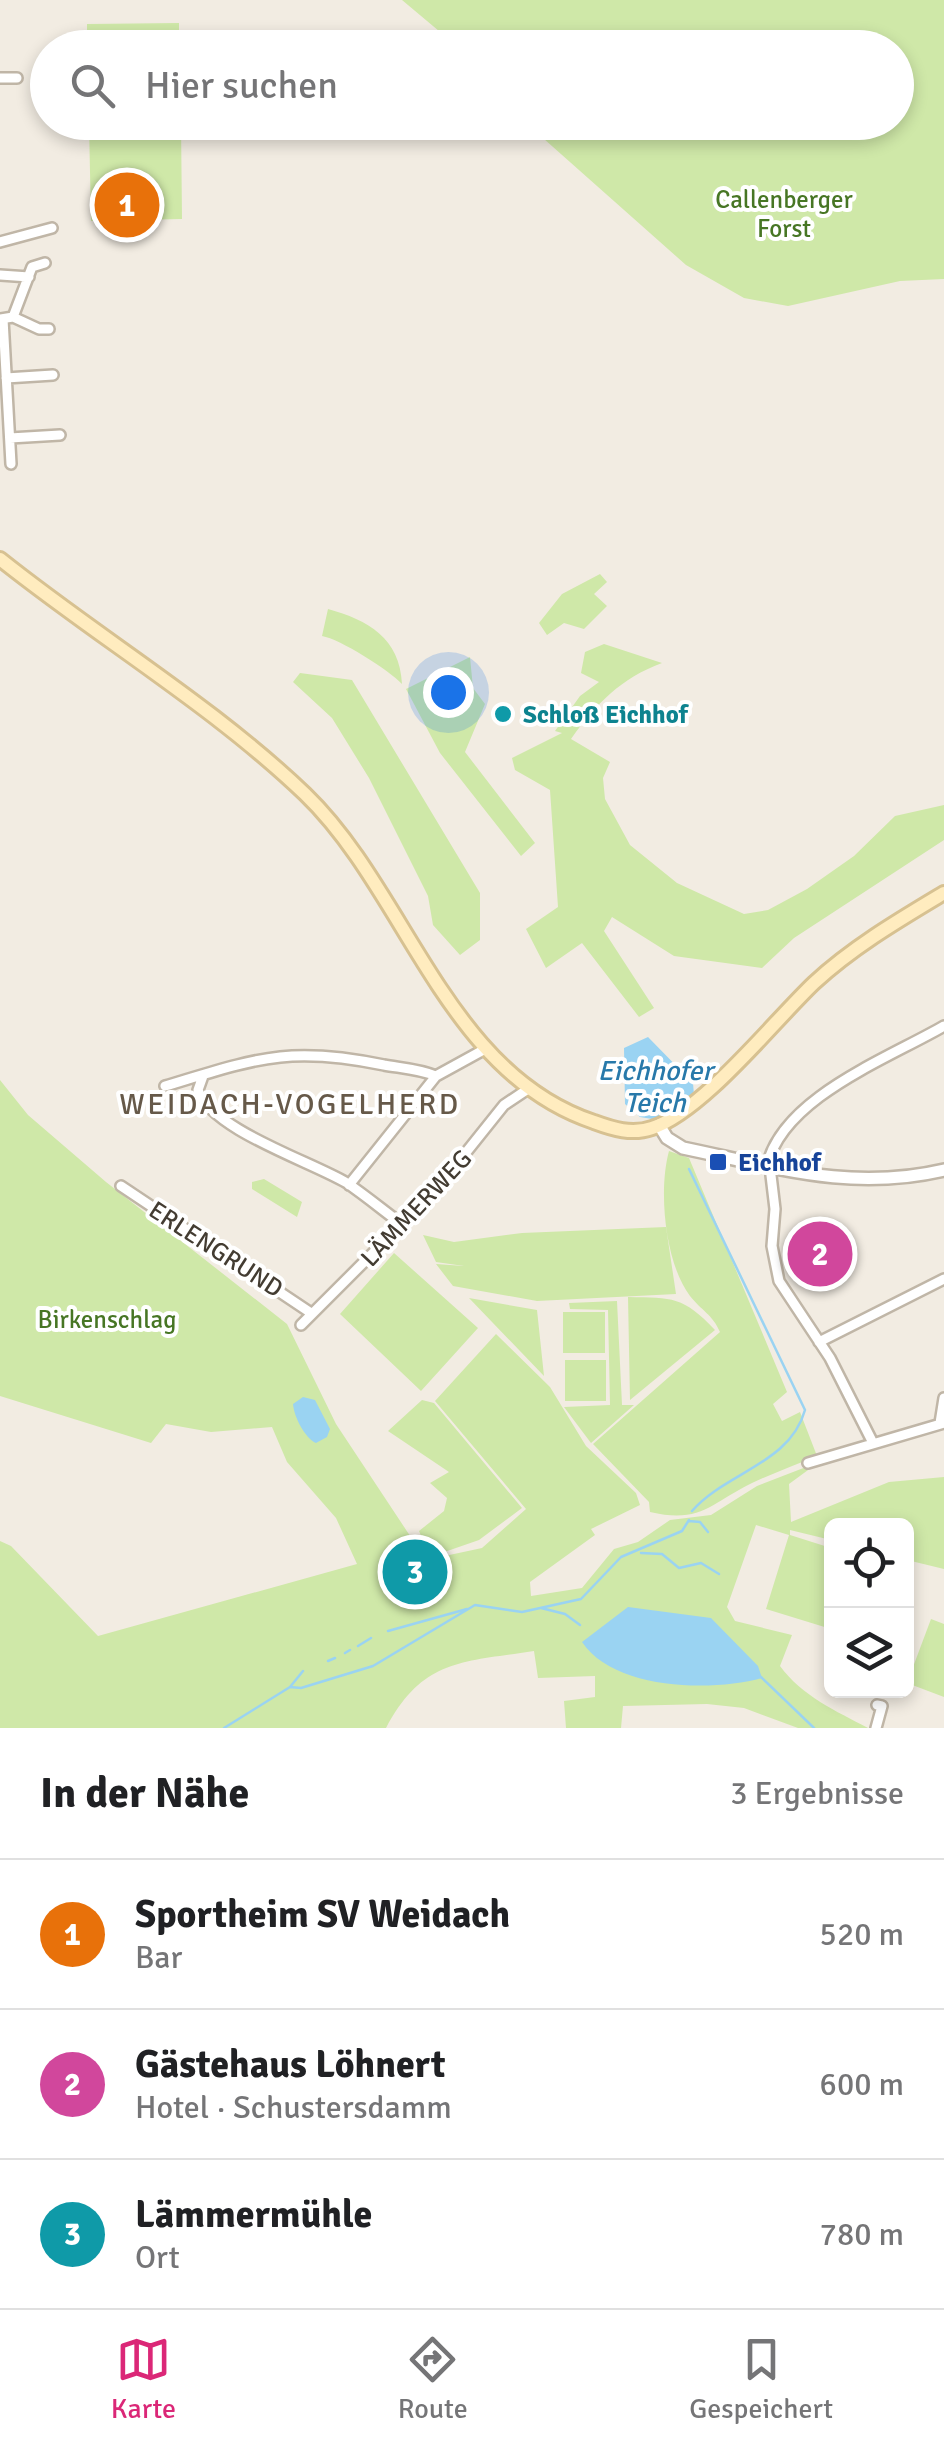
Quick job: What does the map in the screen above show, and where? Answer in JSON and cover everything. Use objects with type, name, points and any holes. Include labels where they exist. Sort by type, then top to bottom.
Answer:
[{"type":"main road","points":[[0,559],[204,711],[307,796],[352,852],[410,944],[487,1048],[528,1089],[606,1126],[636,1132],[660,1125],[701,1095],[851,952],[944,892]]},
{"type":"street","points":[[0,78],[17,78]]},
{"type":"street","points":[[0,242],[52,228]]},
{"type":"street","points":[[11,464],[5,318],[32,266],[45,264]]},
{"type":"street","points":[[0,275],[29,277]]},
{"type":"street","points":[[5,318],[49,329]]},
{"type":"street","points":[[6,378],[54,375]]},
{"type":"street","points":[[10,438],[60,435]]},
{"type":"street","points":[[873,1443],[819,1342],[779,1281],[768,1166],[775,1140],[796,1112],[944,1026]]},
{"type":"street","points":[[349,1185],[436,1076],[487,1048]]},
{"type":"street","points":[[165,1086],[258,1058],[323,1053],[436,1076]]},
{"type":"street","points":[[205,1074],[198,1090],[210,1108],[242,1130],[349,1185],[403,1225]]},
{"type":"street","name":"LÄMMERWEG","points":[[301,1325],[403,1225],[504,1105],[528,1089]]},
{"type":"street","points":[[660,1125],[667,1138],[684,1148],[858,1181],[944,1170]]},
{"type":"street","name":"ERLENGRUND","points":[[121,1186],[311,1313]]},
{"type":"street","points":[[819,1342],[944,1279]]},
{"type":"street","points":[[808,1463],[942,1423],[944,1398]]},
{"type":"street","points":[[876,1728],[882,1706],[877,1705]]},
{"type":"green space","name":"Callenberger Forst","points":[[402,0],[944,0],[944,279],[900,281],[788,306],[744,298],[686,265],[545,140],[914,140],[914,30],[438,30]]},
{"type":"green space","points":[[179,23],[179,30],[87,30],[87,24]]},
{"type":"green space","points":[[89,140],[181,140],[182,219],[91,221]]},
{"type":"green space","points":[[600,574],[607,582],[594,594],[607,606],[584,629],[564,623],[547,635],[539,623],[562,594]]},
{"type":"green space","points":[[328,609],[379,633],[395,654],[402,684],[364,656],[322,636]]},
{"type":"green space","points":[[604,644],[662,663],[634,676],[610,694],[571,739],[610,762],[603,778],[605,799],[630,845],[677,883],[744,914],[768,910],[807,889],[854,856],[895,816],[944,805],[944,840],[794,938],[762,968],[674,956],[612,917],[604,931],[654,1008],[639,1017],[582,943],[546,968],[526,929],[558,907],[550,790],[515,770],[512,758],[562,733],[555,731],[580,696],[599,682],[581,673],[585,652]]},
{"type":"green space","points":[[470,657],[473,688],[485,704],[465,752],[535,843],[521,856],[440,753],[406,689]]},
{"type":"green space","points":[[300,673],[352,680],[480,893],[480,940],[460,955],[433,925],[428,896],[369,778],[332,718],[293,682]]},
{"type":"green space","name":"Birkenschlag","points":[[0,1080],[28,1115],[106,1182],[287,1324],[336,1424],[426,1560],[482,1548],[526,1509],[435,1401],[496,1334],[550,1387],[586,1446],[636,1493],[640,1505],[591,1529],[595,1535],[530,1582],[531,1596],[582,1588],[614,1549],[638,1542],[670,1520],[711,1515],[757,1486],[819,1462],[789,1484],[791,1522],[889,1482],[944,1477],[944,1569],[914,1562],[914,1518],[824,1518],[824,1538],[790,1530],[790,1535],[824,1546],[824,1627],[766,1609],[789,1535],[756,1525],[727,1607],[735,1621],[792,1635],[780,1666],[809,1694],[868,1728],[798,1728],[744,1708],[707,1704],[623,1706],[621,1728],[566,1728],[564,1701],[595,1697],[595,1676],[538,1678],[534,1651],[448,1667],[415,1688],[386,1728],[0,1728],[0,1541],[11,1546],[98,1636],[357,1564],[336,1518],[287,1462],[272,1427],[211,1432],[166,1424],[151,1443],[0,1396]]},
{"type":"green space","points":[[669,1151],[689,1158],[787,1392],[773,1404],[782,1421],[800,1412],[817,1456],[752,1483],[705,1510],[682,1515],[650,1512],[649,1502],[593,1444],[720,1332],[681,1282],[669,1246],[664,1186]]},
{"type":"green space","points":[[264,1179],[302,1202],[297,1217],[252,1189],[252,1182]]},
{"type":"green space","points":[[666,1227],[676,1294],[537,1301],[453,1286],[436,1264],[464,1266],[436,1262],[423,1235],[454,1242],[522,1233]]},
{"type":"green space","points":[[394,1253],[478,1328],[421,1391],[340,1314]]},
{"type":"green space","points":[[628,1297],[676,1301],[715,1330],[630,1400]]},
{"type":"green space","points":[[469,1298],[537,1310],[544,1376]]},
{"type":"green space","points":[[617,1301],[622,1405],[634,1405],[591,1443],[564,1407],[610,1405],[608,1310],[570,1309],[569,1303]]},
{"type":"green space","points":[[563,1312],[605,1312],[605,1353],[563,1353]]},
{"type":"green space","points":[[565,1360],[606,1360],[606,1401],[565,1401]]},
{"type":"green space","points":[[422,1400],[434,1403],[522,1508],[479,1540],[430,1557],[419,1531],[444,1511],[447,1498],[430,1483],[449,1472],[388,1431]]},
{"type":"green space","points":[[931,1619],[944,1624],[944,1697],[914,1686],[914,1664]]},
{"type":"water","name":"Eichhofer Teich","points":[[648,1037],[693,1083],[694,1095],[658,1120],[640,1117],[625,1104],[624,1048]]},
{"type":"water","points":[[303,1397],[315,1400],[330,1429],[327,1437],[316,1443],[304,1432],[294,1409],[293,1404]]},
{"type":"water","points":[[628,1607],[711,1618],[758,1666],[762,1678],[691,1685],[640,1678],[616,1670],[582,1642]]},
{"type":"waterway","points":[[689,1169],[805,1410],[786,1443],[692,1511]]},
{"type":"waterway","points":[[290,1687],[301,1688],[373,1666],[475,1605],[522,1612],[581,1599],[621,1557],[682,1531],[689,1520]]},
{"type":"waterway","points":[[689,1521],[700,1522],[708,1532]]},
{"type":"waterway","points":[[641,1553],[662,1554],[679,1568],[701,1563],[719,1574]]},
{"type":"waterway","points":[[541,1608],[565,1614],[580,1625]]},
{"type":"waterway","points":[[388,1631],[467,1609]]},
{"type":"waterway","points":[[358,1646],[371,1638]]},
{"type":"waterway","points":[[345,1653],[350,1650]]},
{"type":"waterway","points":[[328,1661],[335,1658]]},
{"type":"waterway","points":[[224,1728],[290,1687],[303,1671]]},
{"type":"waterway","points":[[761,1677],[814,1728]]},
{"type":"place","name":"Sportheim SV Weidach","points":[[127,205]]},
{"type":"place","name":"Schloß Eichhof","points":[[503,714]]},
{"type":"place","name":"Eichhof","points":[[718,1162]]},
{"type":"place","name":"Gästehaus Löhnert","points":[[820,1254]]},
{"type":"place","name":"Lämmermühle","points":[[415,1572]]},
{"type":"district","name":"WEIDACH-VOGELHERD","points":[[290,1104]]}]
